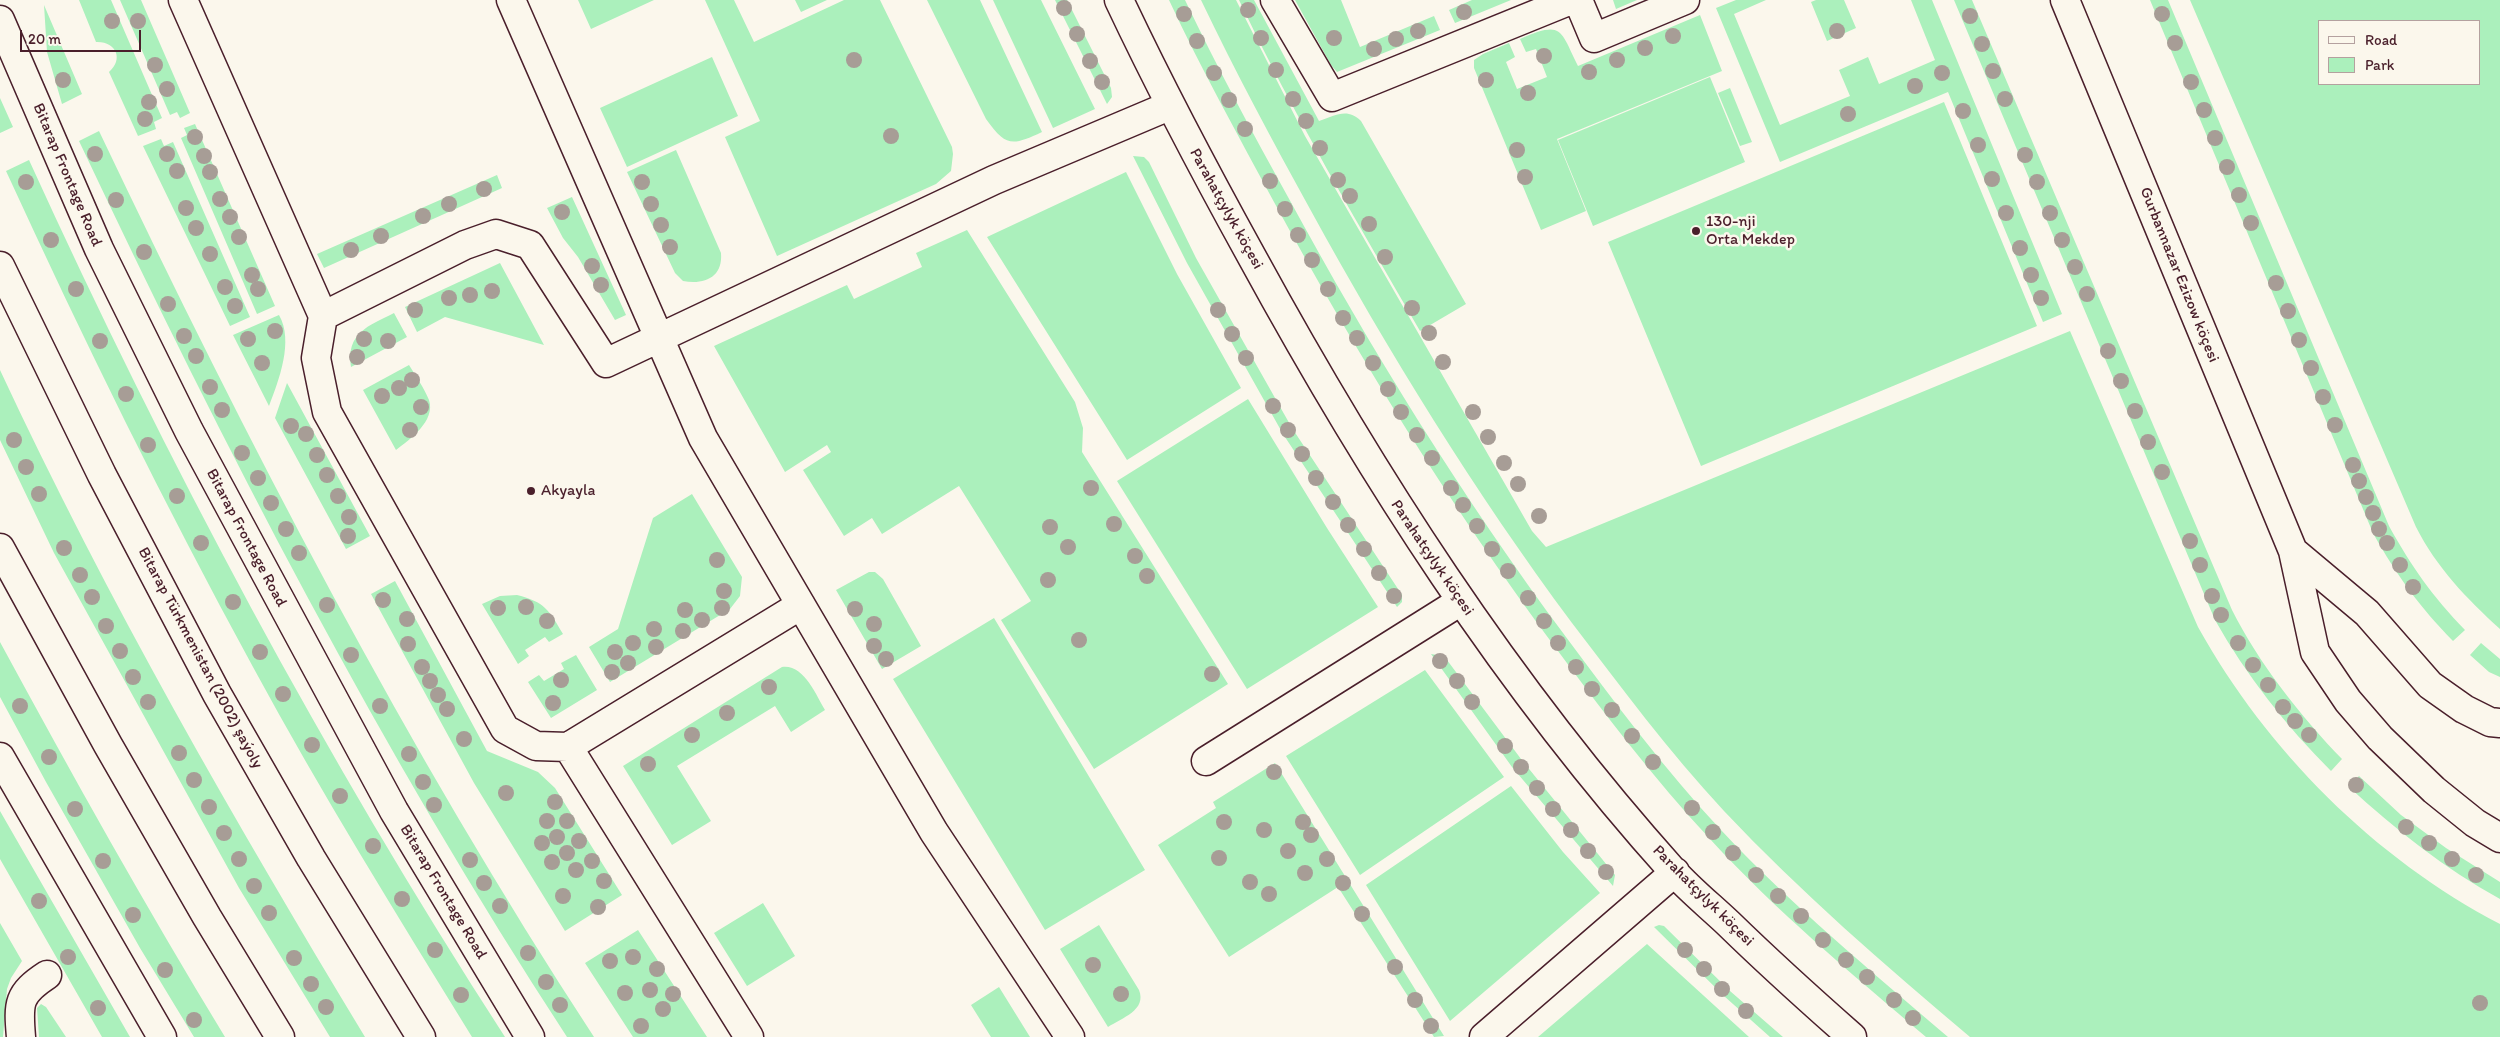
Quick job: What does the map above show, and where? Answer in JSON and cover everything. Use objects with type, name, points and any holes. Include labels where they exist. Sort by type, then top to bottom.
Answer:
[{"type":"street","points":[[183,0],[323,316],[316,358],[328,412],[505,729],[536,746],[568,747],[801,605]]},
{"type":"street","points":[[511,0],[704,438],[934,832],[1070,1037]]},
{"type":"street","name":"Parahatçylyk köçesi","points":[[1118,0],[1170,106],[1294,333],[1380,480],[1489,642],[1571,749],[1675,872],[1797,989],[1852,1037]]},
{"type":"street","points":[[1275,0],[1332,98],[1571,0]]},
{"type":"street","points":[[1578,0],[1594,38],[1685,0]]},
{"type":"street","name":"Gurbannazar Ezizow köçesi","points":[[2065,0],[2293,551],[2315,652],[2348,701],[2380,738],[2434,790],[2475,823],[2500,838]]},
{"type":"street","name":"Bitarap Frontage Road","points":[[0,20],[98,249],[189,432],[394,811],[530,1037]]},
{"type":"street","points":[[323,316],[465,244],[496,234],[530,245],[606,363],[994,180],[1170,106]]},
{"type":"street","name":"Bitarap Türkmenistan (2002) şaýoly","points":[[0,266],[102,475],[217,694],[310,858],[421,1037]]},
{"type":"street","points":[[0,548],[108,745],[212,925],[280,1037]]},
{"type":"street","points":[[2293,551],[2367,613],[2430,685],[2464,709],[2490,722],[2500,723]]},
{"type":"street","points":[[1206,761],[1461,601]]},
{"type":"street","points":[[568,747],[749,1037]]},
{"type":"street","points":[[0,757],[162,1037]]},
{"type":"street","points":[[1484,1037],[1675,872]]},
{"type":"street","points":[[21,1037],[21,1005],[25,991],[47,974]]},
{"type":"green space","points":[[79,0],[111,0],[162,118],[154,122],[156,129],[138,136],[109,72],[116,62],[116,52],[109,44],[96,42]]},
{"type":"green space","points":[[120,0],[141,0],[190,113],[180,118],[177,112],[170,115]]},
{"type":"green space","points":[[578,0],[654,0],[591,29]]},
{"type":"green space","points":[[705,0],[734,0],[754,42],[844,0],[880,0],[952,147],[951,171],[936,184],[777,256],[725,137],[760,121]]},
{"type":"green space","points":[[795,0],[827,0],[801,12]]},
{"type":"green space","points":[[927,0],[980,0],[1042,132],[1016,141],[1010,141],[999,135],[986,119]]},
{"type":"green space","points":[[993,0],[1041,0],[1095,109],[1053,128]]},
{"type":"green space","points":[[1055,0],[1067,0],[1111,88],[1112,97],[1107,104]]},
{"type":"green space","points":[[1169,0],[1185,0],[1261,148],[1352,311],[1419,422],[1490,531],[1603,687],[1680,784],[1748,858],[1775,885],[1948,1037],[1926,1037],[1815,941],[1735,866],[1669,793],[1573,672],[1516,594],[1442,485],[1372,373],[1274,202],[1207,77]]},
{"type":"green space","points":[[1201,0],[1236,0],[1305,136],[1532,531],[1546,547],[2070,331],[2198,627],[2226,673],[2257,716],[2291,758],[2367,834],[2409,867],[2454,897],[2500,924],[2500,1037],[1970,1037],[1813,899],[1724,811],[1627,695],[1572,623],[1467,472],[1370,316],[1240,79]]},
{"type":"green space","points":[[1239,0],[1254,0],[1319,121],[1336,115],[1351,114],[1361,121],[1466,304],[1420,331],[1303,126]]},
{"type":"green space","points":[[1295,0],[1341,0],[1360,47],[1434,16],[1440,30],[1337,72],[1331,65]]},
{"type":"green space","points":[[1472,0],[1511,0],[1455,23],[1449,10]]},
{"type":"green space","points":[[1613,0],[1637,0],[1616,9]]},
{"type":"green space","points":[[1736,0],[1766,0],[1734,14],[1780,125],[1850,96],[1839,70],[1868,57],[1879,84],[1935,60],[1911,0],[1932,0],[2062,314],[2043,322],[1948,92],[1780,162],[1716,8]]},
{"type":"green space","points":[[1816,0],[1844,0],[1856,28],[1827,41],[1811,2]]},
{"type":"green space","points":[[1954,0],[1972,0],[2232,610],[2254,649],[2281,688],[2342,759],[2331,771],[2298,736],[2253,680],[2215,620]]},
{"type":"green space","points":[[2150,0],[2168,0],[2389,526],[2423,581],[2465,630],[2453,641],[2409,590],[2373,533]]},
{"type":"green space","points":[[2190,0],[2500,0],[2500,629],[2453,582],[2424,542]]},
{"type":"green space","points":[[44,5],[82,94],[62,104],[47,52]]},
{"type":"green space","points":[[1700,15],[1722,71],[1557,139],[1586,211],[1541,230],[1474,68],[1474,60],[1509,43],[1515,57],[1506,62],[1517,89],[1547,77],[1536,49],[1526,52],[1520,39],[1534,33],[1545,30],[1558,32],[1563,37],[1578,66]]},
{"type":"green space","points":[[712,57],[738,116],[627,167],[600,108]]},
{"type":"green space","points":[[1710,77],[1745,162],[1593,226],[1558,140]]},
{"type":"green space","points":[[1730,88],[1752,142],[1740,146],[1718,93]]},
{"type":"green space","points":[[0,98],[13,127],[0,133]]},
{"type":"green space","points":[[1944,102],[2037,326],[1701,466],[1608,242]]},
{"type":"green space","points":[[195,124],[275,306],[257,314],[181,138],[187,135],[184,128]]},
{"type":"green space","points":[[99,131],[212,363],[332,593],[458,818],[594,1037],[567,1037],[433,820],[369,709],[248,484],[190,370],[79,141]]},
{"type":"green space","points":[[161,139],[164,146],[173,142],[250,317],[230,326],[143,146]]},
{"type":"green space","points":[[676,150],[721,253],[721,261],[716,273],[698,282],[683,281],[675,273],[627,172]]},
{"type":"green space","points":[[1133,156],[1144,157],[1149,162],[1196,258],[1292,428],[1402,595],[1402,602],[1397,607],[1283,434],[1187,263]]},
{"type":"green space","points":[[29,160],[136,385],[251,607],[311,716],[374,824],[438,931],[505,1037],[472,1037],[332,807],[253,667],[125,421],[6,171]]},
{"type":"green space","points":[[1126,172],[1177,274],[1241,388],[1127,460],[987,237]]},
{"type":"green space","points":[[497,175],[502,188],[324,268],[317,254]]},
{"type":"green space","points":[[572,197],[626,315],[615,320],[578,257],[563,238],[547,208]]},
{"type":"green space","points":[[967,230],[1075,402],[1083,428],[1082,452],[1228,684],[1094,769],[1001,620],[1031,601],[959,486],[882,534],[872,518],[844,536],[803,470],[831,452],[827,445],[785,472],[714,346],[847,285],[854,299],[922,267],[916,253]]},
{"type":"green space","points":[[500,263],[544,345],[445,317],[417,332],[405,307]]},
{"type":"green space","points":[[394,313],[407,337],[351,367],[350,355],[356,338],[368,327]]},
{"type":"green space","points":[[279,315],[283,325],[285,348],[281,373],[269,406],[233,335]]},
{"type":"green space","points":[[409,365],[429,400],[429,415],[420,429],[396,450],[363,390]]},
{"type":"green space","points":[[0,370],[84,541],[173,708],[268,874],[365,1037],[330,1037],[239,888],[54,553],[0,440]]},
{"type":"green space","points":[[287,383],[370,536],[346,549],[275,418]]},
{"type":"green space","points":[[1248,399],[1378,607],[1247,689],[1117,481]]},
{"type":"green space","points":[[692,494],[742,577],[740,596],[730,609],[610,682],[589,647],[618,629],[653,518]]},
{"type":"green space","points":[[869,572],[875,572],[883,579],[921,646],[882,669],[836,590]]},
{"type":"green space","points":[[395,581],[487,751],[538,772],[555,788],[622,895],[565,931],[474,783],[371,594]]},
{"type":"green space","points":[[517,595],[534,601],[545,608],[563,634],[549,642],[545,637],[525,650],[529,656],[518,664],[482,604],[500,596]]},
{"type":"green space","points":[[994,618],[1145,870],[1045,930],[893,679]]},
{"type":"green space","points":[[0,642],[110,841],[225,1037],[194,1037],[140,948],[0,697]]},
{"type":"green space","points":[[2481,643],[2500,659],[2500,677],[2489,672],[2470,655]]},
{"type":"green space","points":[[1431,654],[1444,656],[1521,759],[1615,875],[1613,886],[1512,767]]},
{"type":"green space","points":[[576,655],[597,690],[551,718],[528,682],[539,675],[544,681],[564,669],[561,663]]},
{"type":"green space","points":[[782,667],[790,667],[803,675],[825,710],[791,732],[775,706],[677,766],[711,821],[672,845],[623,766]]},
{"type":"green space","points":[[1425,670],[1504,777],[1360,875],[1286,756]]},
{"type":"green space","points":[[1275,763],[1444,1036],[1434,1037],[1338,887],[1229,957],[1158,845],[1216,808],[1213,802]]},
{"type":"green space","points":[[2359,776],[2401,815],[2446,848],[2500,882],[2500,899],[2440,861],[2366,803],[2349,787]]},
{"type":"green space","points":[[1511,786],[1563,852],[1600,893],[1450,1021],[1366,885]]},
{"type":"green space","points":[[0,811],[130,1037],[102,1037],[0,859]]},
{"type":"green space","points":[[763,903],[795,956],[747,986],[714,933]]},
{"type":"green space","points":[[0,923],[22,961],[11,978],[7,989],[3,1037],[0,1037]]},
{"type":"green space","points":[[1099,925],[1139,990],[1141,997],[1140,1003],[1132,1013],[1108,1027],[1060,949]]},
{"type":"green space","points":[[1664,926],[1730,991],[1783,1037],[1770,1037],[1724,996],[1654,927]]},
{"type":"green space","points":[[638,930],[707,1037],[633,1037],[585,963]]},
{"type":"green space","points":[[1647,944],[1749,1037],[1538,1037]]},
{"type":"green space","points":[[999,987],[1030,1037],[991,1037],[971,1005]]},
{"type":"green space","points":[[41,1004],[46,1007],[66,1037],[39,1037],[37,1008]]},
{"type":"place","name":"130-nji Orta Mekdep","points":[[1696,231]]},
{"type":"place","name":"Akyayla","points":[[531,491]]}]
